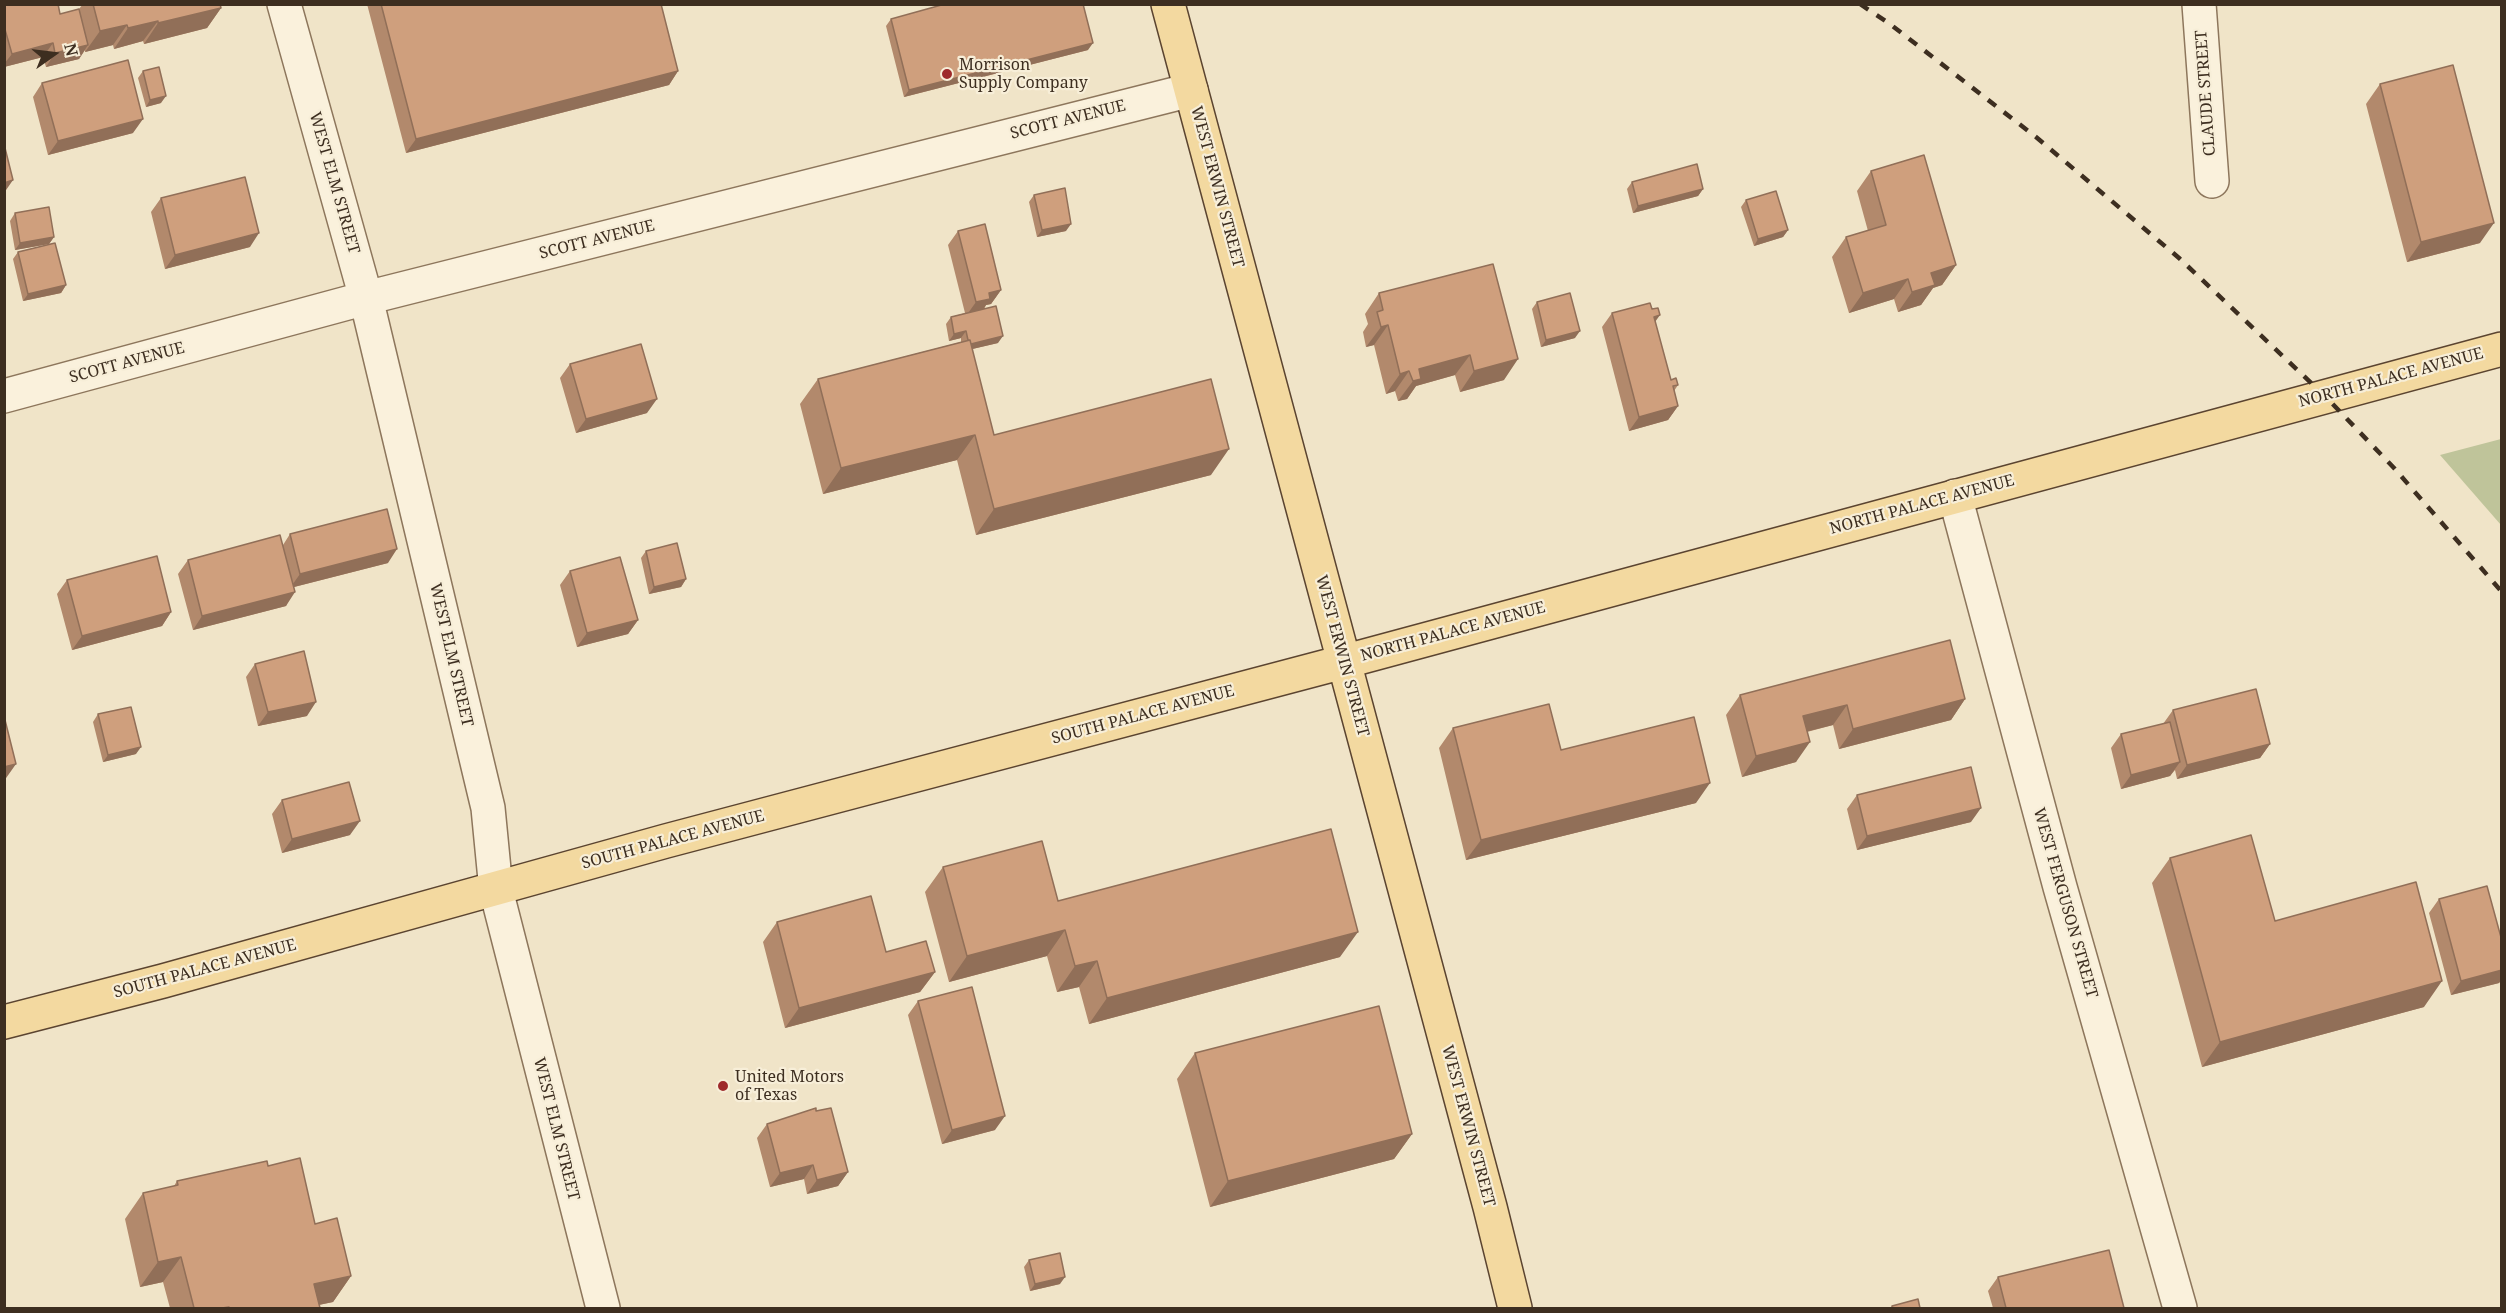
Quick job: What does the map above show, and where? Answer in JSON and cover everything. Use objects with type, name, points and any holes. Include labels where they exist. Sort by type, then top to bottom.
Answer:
[{"type":"main road","name":"WEST ERWIN STREET","points":[[1168,4],[1490,1207],[1515,1308]]},
{"type":"main road","name":"NORTH PALACE AVENUE","points":[[1343,662],[2502,349]]},
{"type":"main road","name":"SOUTH PALACE AVENUE","points":[[4,1022],[496,890],[666,841],[1343,662]]},
{"type":"street","name":"WEST ELM STREET","points":[[284,4],[366,298],[488,808],[496,890],[603,1308]]},
{"type":"street","name":"CLAUDE STREET","points":[[2199,4],[2212,181]]},
{"type":"street","name":"SCOTT AVENUE","points":[[4,396],[366,298],[1191,90]]},
{"type":"street","name":"WEST FERGUSON STREET","points":[[1955,496],[2063,898],[2180,1308]]},
{"type":"green space","points":[[2502,439],[2501,525],[2440,455]]},
{"type":"building","points":[[4,4],[58,4],[60,14],[79,9],[88,45],[55,53],[53,43],[12,54],[4,26]]},
{"type":"building","points":[[93,4],[220,4],[221,8],[158,23],[158,21],[128,28],[127,25],[100,31]]},
{"type":"building","points":[[381,4],[661,4],[678,71],[416,139]]},
{"type":"building","name":"Morrison Supply Company","points":[[945,4],[1083,4],[1093,43],[909,90],[891,19]]},
{"type":"building","points":[[128,60],[143,119],[58,141],[42,83]]},
{"type":"building","points":[[2453,65],[2494,223],[2421,242],[2380,84]]},
{"type":"building","points":[[159,67],[166,96],[150,100],[143,71]]},
{"type":"building","points":[[4,144],[13,180],[4,183]]},
{"type":"building","points":[[1924,155],[1956,265],[1931,273],[1935,285],[1912,292],[1908,279],[1863,293],[1846,237],[1886,225],[1871,171]]},
{"type":"building","points":[[1697,164],[1703,189],[1638,206],[1632,182]]},
{"type":"building","points":[[245,177],[259,233],[175,255],[161,198]]},
{"type":"building","points":[[1065,188],[1071,224],[1042,230],[1034,195]]},
{"type":"building","points":[[1776,191],[1788,230],[1758,239],[1746,200]]},
{"type":"building","points":[[49,207],[54,237],[20,243],[15,213]]},
{"type":"building","points":[[985,224],[1001,290],[989,293],[990,299],[976,302],[958,231]]},
{"type":"building","points":[[55,243],[66,285],[28,294],[18,252]]},
{"type":"building","points":[[1493,264],[1518,359],[1474,371],[1470,355],[1419,369],[1421,379],[1413,381],[1409,371],[1400,374],[1388,325],[1381,327],[1377,312],[1383,310],[1379,293]]},
{"type":"building","points":[[1570,293],[1580,331],[1546,340],[1537,302]]},
{"type":"building","points":[[1650,303],[1652,309],[1658,308],[1660,315],[1654,317],[1671,380],[1676,378],[1678,385],[1673,386],[1678,406],[1639,417],[1612,313]]},
{"type":"building","points":[[996,306],[1003,336],[971,344],[966,331],[954,334],[951,317]]},
{"type":"building","points":[[970,340],[994,435],[1211,379],[1229,449],[994,509],[975,435],[841,468],[818,379]]},
{"type":"building","points":[[641,344],[657,399],[586,419],[570,364]]},
{"type":"building","points":[[387,509],[397,549],[300,574],[290,534]]},
{"type":"building","points":[[280,535],[295,592],[202,616],[188,560]]},
{"type":"building","points":[[677,543],[686,579],[654,587],[646,551]]},
{"type":"building","points":[[157,556],[171,612],[82,636],[67,580]]},
{"type":"building","points":[[620,557],[638,620],[587,633],[570,571]]},
{"type":"building","points":[[1950,640],[1965,699],[1853,729],[1847,705],[1803,716],[1810,742],[1756,756],[1740,695]]},
{"type":"building","points":[[304,651],[316,702],[268,712],[255,664]]},
{"type":"building","points":[[2256,689],[2270,744],[2187,765],[2173,710]]},
{"type":"building","points":[[1549,704],[1561,750],[1694,717],[1710,783],[1481,840],[1453,728]]},
{"type":"building","points":[[131,707],[141,747],[108,755],[98,714]]},
{"type":"building","points":[[4,716],[16,764],[4,767]]},
{"type":"building","points":[[2170,722],[2180,762],[2131,775],[2121,734]]},
{"type":"building","points":[[1971,767],[1981,808],[1867,836],[1857,795]]},
{"type":"building","points":[[349,782],[360,821],[292,839],[282,800]]},
{"type":"building","points":[[1331,829],[1358,932],[1107,998],[1097,961],[1075,966],[1065,930],[967,956],[943,867],[1042,841],[1058,901]]},
{"type":"building","points":[[2251,835],[2275,921],[2416,882],[2442,981],[2220,1042],[2170,858]]},
{"type":"building","points":[[2487,886],[2502,941],[2502,970],[2461,981],[2439,899]]},
{"type":"building","points":[[871,896],[886,952],[926,941],[935,972],[799,1008],[777,922]]},
{"type":"building","points":[[972,987],[1005,1116],[952,1130],[918,1001]]},
{"type":"building","points":[[1379,1006],[1412,1134],[1228,1181],[1195,1053]]},
{"type":"building","points":[[816,1108],[816,1111],[831,1108],[848,1172],[817,1180],[813,1165],[780,1173],[767,1124]]},
{"type":"building","points":[[300,1158],[315,1224],[337,1218],[351,1276],[314,1284],[320,1308],[194,1308],[181,1257],[158,1262],[143,1193],[178,1185],[177,1181],[267,1161],[268,1166]]},
{"type":"building","points":[[2109,1250],[2124,1308],[2006,1308],[1998,1277]]},
{"type":"building","points":[[1060,1253],[1065,1277],[1035,1284],[1029,1260]]},
{"type":"building","points":[[1918,1299],[1920,1308],[1892,1308],[1892,1306]]},
{"type":"railway","points":[[1860,4],[1890,24],[2036,137],[2179,258],[2325,396],[2394,468],[2502,592]]},
{"type":"place","name":"Morrison Supply Company","points":[[947,74]]},
{"type":"place","name":"United Motors of Texas","points":[[723,1086]]}]
